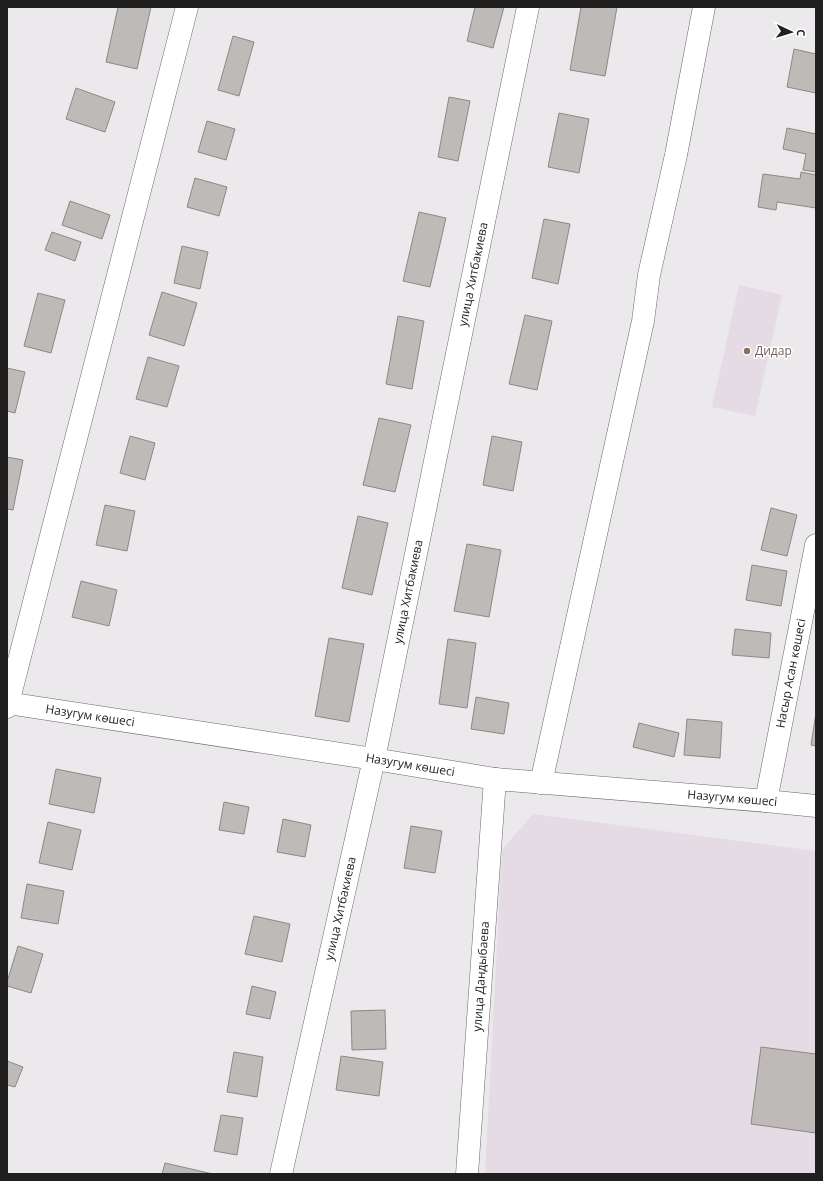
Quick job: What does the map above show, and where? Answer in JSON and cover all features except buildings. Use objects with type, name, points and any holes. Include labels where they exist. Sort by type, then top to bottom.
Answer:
[{"type":"street","points":[[7,704],[187,7]]},
{"type":"street","name":"улица Хитбакиева","points":[[281,1174],[374,759],[528,7]]},
{"type":"street","points":[[541,783],[643,320],[649,275],[676,155],[704,7]]},
{"type":"street","name":"Насыр Асан көшесі","points":[[766,801],[816,546]]},
{"type":"street","name":"Назугум көшесі","points":[[7,704],[374,759],[494,779],[816,806]]},
{"type":"street","name":"улица Дандыбаева","points":[[467,1174],[494,779]]},
{"type":"shaded area","name":"Дидар","points":[[739,285],[782,295],[755,416],[712,407]]},
{"type":"shaded area","points":[[533,814],[816,851],[816,1174],[485,1174],[502,850]]},
{"type":"place","name":"Дидар","points":[[747,351]]}]
